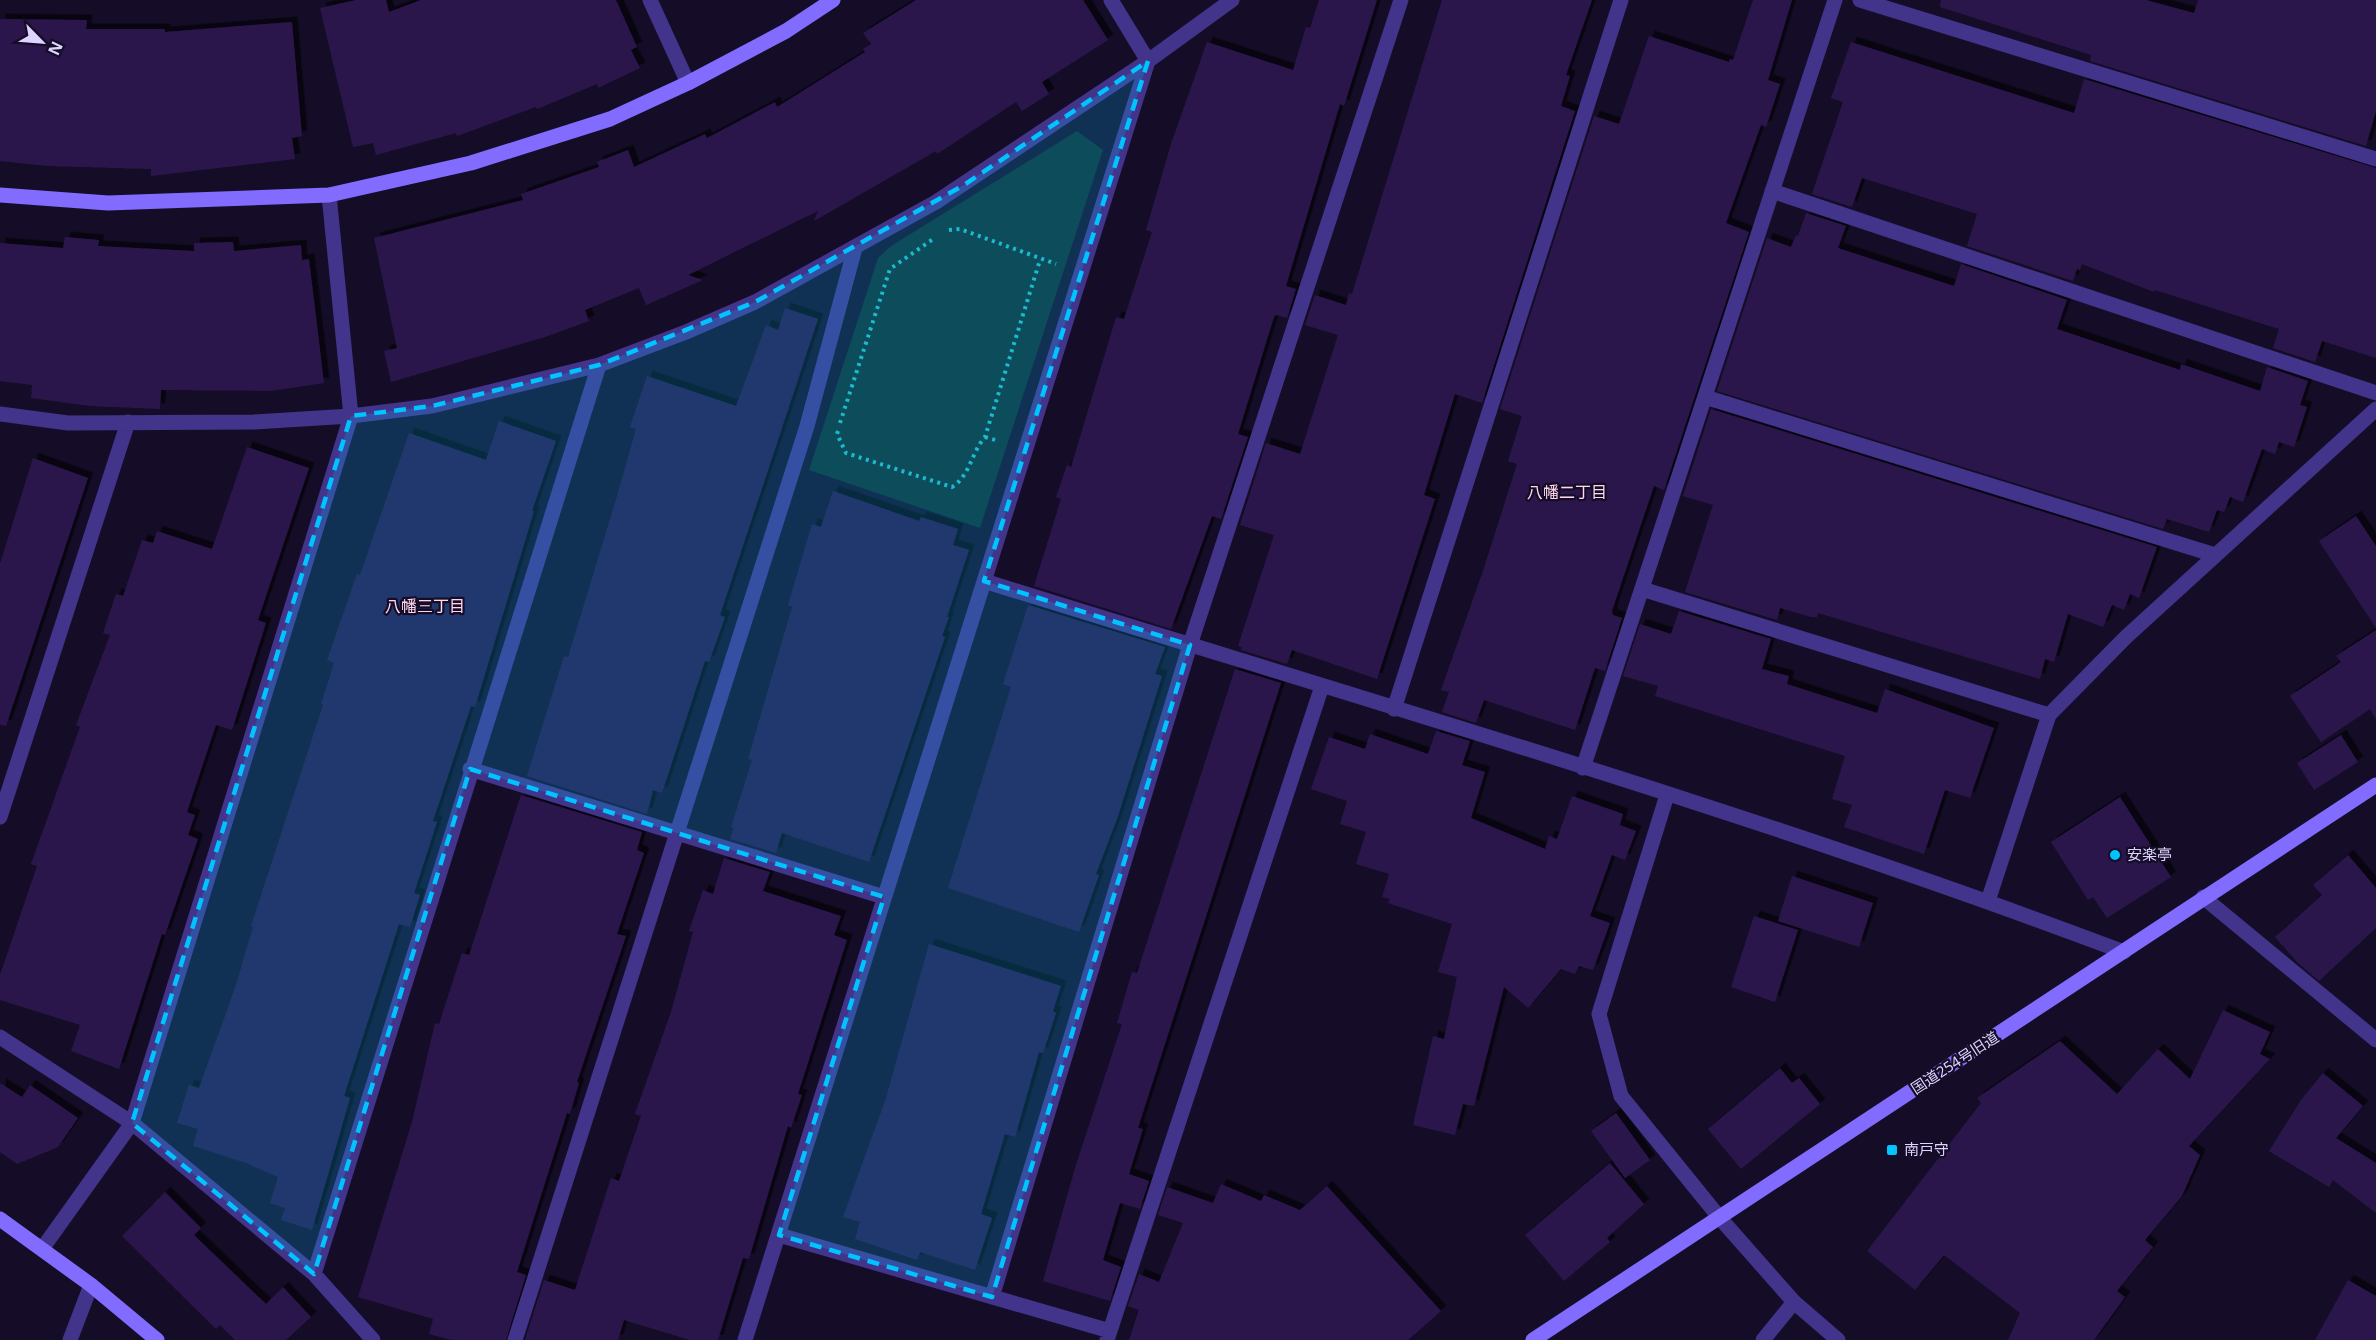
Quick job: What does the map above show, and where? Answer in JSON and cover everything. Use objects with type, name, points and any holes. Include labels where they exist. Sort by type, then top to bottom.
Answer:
[{"type":"street","points":[[650,0],[688,83]]},
{"type":"street","points":[[0,195],[108,203],[329,195],[471,163],[610,119],[688,83],[786,31],[833,0]]},
{"type":"street","points":[[745,1340],[1148,61],[1111,0]]},
{"type":"street","points":[[0,414],[68,423],[254,422],[351,416],[432,406],[598,365],[686,332],[754,302],[855,248],[964,185],[1148,61],[1232,0]]},
{"type":"street","points":[[992,1297],[1190,645],[1401,0]]},
{"type":"street","points":[[1394,709],[1621,0]]},
{"type":"street","points":[[1583,768],[1835,0]]},
{"type":"street","points":[[1860,0],[2376,159]]},
{"type":"street","points":[[1772,191],[2376,393]]},
{"type":"street","points":[[42,1249],[132,1123],[351,416],[329,195]]},
{"type":"street","points":[[515,1340],[807,426],[855,248]]},
{"type":"street","points":[[314,1274],[598,365]]},
{"type":"street","points":[[1705,397],[2215,555]]},
{"type":"street","points":[[1988,900],[2049,715],[2126,637],[2376,409]]},
{"type":"street","points":[[0,817],[128,423]]},
{"type":"street","points":[[984,581],[1667,795],[1988,900],[2124,952]]},
{"type":"street","points":[[1642,589],[2049,715]]},
{"type":"street","points":[[779,1235],[992,1297],[1108,1335],[1322,686]]},
{"type":"street","points":[[470,769],[884,897]]},
{"type":"street","name":"国道254号旧道","points":[[1533,1340],[2376,785]]},
{"type":"street","points":[[1667,795],[1599,1014],[1621,1096],[1719,1217],[1794,1302],[1838,1340]]},
{"type":"street","points":[[2203,897],[2376,1040]]},
{"type":"street","points":[[0,1037],[132,1123],[314,1274],[373,1340]]},
{"type":"street","points":[[0,1219],[91,1285],[156,1340]]},
{"type":"street","points":[[70,1340],[91,1285]]},
{"type":"street","points":[[1763,1340],[1794,1302]]},
{"type":"path","points":[[947,230],[960,229],[1040,260],[1082,272]]},
{"type":"path","points":[[938,236],[890,269],[837,434],[846,453],[952,487],[963,480],[974,449],[985,437],[1040,260]]},
{"type":"highlighted area","points":[[1148,61],[984,581],[1190,645],[992,1297],[779,1235],[884,897],[470,769],[314,1274],[132,1123],[351,416],[432,406],[599,365],[755,302],[855,248],[964,185]]},
{"type":"green space","points":[[1077,131],[1103,150],[980,528],[809,470],[878,258],[891,246]]},
{"type":"building","points":[[356,0],[386,0],[389,12],[421,0],[616,0],[637,47],[631,50],[640,68],[598,88],[597,84],[537,109],[536,107],[457,136],[456,133],[376,155],[373,143],[353,147],[320,8]]},
{"type":"building","points":[[916,0],[1083,0],[1108,40],[1042,82],[1049,94],[1022,111],[1016,102],[937,154],[936,151],[814,221],[818,211],[688,275],[703,280],[646,305],[639,288],[585,310],[589,321],[545,337],[391,382],[384,351],[397,348],[374,238],[523,200],[521,194],[599,167],[597,162],[628,150],[634,167],[705,134],[707,138],[775,102],[777,107],[865,52],[863,49],[871,44],[863,33]]},
{"type":"building","points":[[1319,0],[1377,0],[1344,106],[1340,104],[1286,286],[1296,289],[1287,318],[1276,315],[1274,317],[1238,434],[1248,437],[1221,519],[1212,516],[1171,629],[1034,586],[1061,499],[1056,497],[1067,465],[1071,467],[1116,317],[1124,319],[1152,232],[1146,230],[1171,144],[1207,42],[1293,70],[1306,27],[1310,28]]},
{"type":"building","points":[[1442,0],[1592,0],[1566,75],[1570,76],[1561,106],[1575,111],[1482,403],[1455,394],[1424,495],[1435,499],[1377,679],[1292,650],[1287,664],[1241,650],[1242,647],[1238,646],[1274,535],[1240,525],[1266,443],[1300,454],[1338,335],[1305,325],[1315,295],[1346,305],[1349,293],[1352,294]]},
{"type":"building","points":[[1753,0],[1792,0],[1768,80],[1780,84],[1766,127],[1761,125],[1726,223],[1749,232],[1664,490],[1654,486],[1612,611],[1613,615],[1622,618],[1605,671],[1595,668],[1575,730],[1484,700],[1476,723],[1442,712],[1449,692],[1441,690],[1483,571],[1517,464],[1508,461],[1522,416],[1500,409],[1594,116],[1619,124],[1649,36],[1729,62],[1730,59],[1733,60]]},
{"type":"building","points":[[1941,0],[2146,0],[2194,13],[2198,0],[2376,0],[2376,111],[2366,146],[2090,61],[2091,55],[1940,7]]},
{"type":"building","points":[[0,19],[87,20],[86,29],[165,29],[165,32],[292,22],[302,136],[292,138],[295,159],[151,176],[151,169],[47,166],[0,161]]},
{"type":"building","points":[[1851,42],[2074,113],[2084,79],[2376,168],[2376,358],[2322,341],[2315,362],[2273,348],[2279,329],[2155,290],[2154,292],[2082,264],[2080,270],[2077,269],[2073,281],[1967,246],[1977,214],[1862,178],[1852,207],[1812,194],[1843,102],[1831,98]]},
{"type":"building","points":[[1806,213],[1846,226],[1838,248],[1954,286],[1961,264],[2067,300],[2057,329],[2180,370],[2181,364],[2260,391],[2267,367],[2308,381],[2300,405],[2307,407],[2294,447],[2279,442],[2275,454],[2262,449],[2243,502],[2230,497],[2224,512],[2217,510],[2209,532],[2167,519],[2163,529],[1717,391],[1767,238],[1791,247],[1796,235],[1798,236]]},
{"type":"building","points":[[65,237],[99,240],[98,246],[194,251],[194,243],[233,242],[234,251],[301,245],[302,260],[309,259],[324,383],[271,391],[161,390],[160,409],[90,406],[31,398],[32,385],[0,381],[0,243],[63,248]]},
{"type":"building","points":[[785,308],[818,319],[720,615],[725,617],[709,662],[705,661],[662,793],[653,790],[647,814],[527,776],[564,656],[568,657],[617,496],[636,429],[630,427],[647,376],[736,406],[766,325],[778,330]]},
{"type":"building","points":[[1711,409],[2157,547],[2139,598],[2130,594],[2124,610],[2112,605],[2103,627],[2068,614],[2054,662],[2045,659],[2040,679],[1818,613],[1817,617],[1811,617],[1780,608],[1777,620],[1685,592],[1713,505],[1683,496]]},
{"type":"building","points":[[499,421],[556,441],[532,511],[534,511],[475,707],[471,706],[433,821],[437,822],[414,893],[420,895],[410,927],[399,924],[344,1096],[350,1098],[312,1230],[281,1220],[285,1208],[270,1203],[278,1177],[246,1163],[193,1146],[198,1129],[177,1123],[189,1085],[199,1088],[235,988],[253,927],[251,926],[323,705],[321,704],[334,663],[327,660],[357,574],[360,575],[409,433],[486,460]]},
{"type":"building","points":[[247,447],[309,468],[258,620],[266,623],[232,730],[216,725],[187,812],[195,815],[188,835],[198,839],[165,935],[162,934],[119,1069],[71,1051],[80,1025],[0,1000],[0,975],[37,866],[31,864],[80,727],[76,725],[110,635],[103,633],[116,594],[123,596],[142,540],[153,543],[157,531],[212,549]]},
{"type":"building","points":[[33,458],[88,478],[6,726],[0,725],[0,564]]},
{"type":"building","points":[[833,491],[919,521],[921,517],[958,529],[953,545],[969,550],[947,617],[949,617],[942,636],[945,637],[869,862],[782,833],[776,853],[730,839],[734,828],[731,827],[752,760],[748,759],[792,607],[788,605],[812,524],[821,527]]},
{"type":"building","points":[[2356,516],[2376,546],[2376,628],[2319,541]]},
{"type":"building","points":[[1028,605],[1165,647],[1155,674],[1162,676],[1079,932],[948,888],[1011,687],[1003,684]]},
{"type":"building","points":[[1679,611],[1771,639],[1762,669],[1789,676],[1787,684],[1877,713],[1885,689],[1994,728],[1970,798],[1945,790],[1924,854],[1844,827],[1852,805],[1832,799],[1845,756],[1655,696],[1658,686],[1623,676],[1640,624],[1671,634]]},
{"type":"building","points":[[2376,630],[2376,719],[2370,709],[2321,742],[2290,696],[2341,662],[2336,656]]},
{"type":"building","points":[[1235,669],[1281,683],[1138,1128],[1143,1129],[1129,1174],[1149,1181],[1140,1209],[1120,1203],[1103,1260],[1121,1267],[1110,1301],[1043,1281],[1075,1168],[1122,1024],[1117,1023],[1132,972],[1137,973]]},
{"type":"building","points":[[1436,731],[1470,741],[1462,765],[1485,772],[1471,818],[1545,849],[1549,836],[1557,839],[1572,796],[1623,814],[1620,825],[1636,831],[1625,860],[1612,855],[1590,916],[1610,923],[1593,970],[1579,966],[1575,974],[1561,969],[1528,1008],[1504,987],[1474,1106],[1463,1104],[1455,1135],[1413,1125],[1433,1036],[1444,1039],[1457,977],[1438,972],[1452,924],[1388,903],[1390,899],[1382,897],[1389,874],[1356,864],[1366,832],[1340,824],[1347,801],[1311,789],[1329,737],[1365,749],[1370,734],[1428,754]]},
{"type":"building","points":[[2341,735],[2358,762],[2314,790],[2297,763]]},
{"type":"building","points":[[521,795],[642,832],[637,850],[644,853],[617,934],[626,936],[517,1272],[526,1275],[506,1340],[452,1340],[429,1334],[433,1319],[358,1297],[412,1122],[435,1023],[439,1024],[462,953],[469,955]]},
{"type":"building","points":[[2120,797],[2171,877],[2107,918],[2093,897],[2088,900],[2051,842]]},
{"type":"building","points":[[2348,855],[2376,888],[2376,928],[2319,981],[2298,963],[2275,937],[2322,895],[2313,885]]},
{"type":"building","points":[[724,858],[770,872],[763,891],[841,916],[834,935],[847,940],[798,1094],[802,1095],[791,1128],[788,1126],[749,1259],[743,1258],[718,1340],[690,1340],[624,1320],[618,1340],[525,1340],[544,1280],[575,1290],[611,1178],[619,1181],[641,1116],[635,1114],[671,1012],[693,932],[689,931],[703,890],[713,894]]},
{"type":"building","points":[[1792,876],[1873,903],[1859,947],[1778,921]]},
{"type":"building","points":[[1754,916],[1798,930],[1775,1002],[1731,987]]},
{"type":"building","points":[[929,944],[1061,986],[1053,1011],[1056,1013],[1043,1053],[1039,1052],[1015,1137],[1005,1134],[981,1214],[992,1218],[975,1270],[920,1252],[917,1260],[855,1239],[860,1222],[843,1217],[886,1098]]},
{"type":"building","points":[[2223,1010],[2270,1032],[2260,1054],[2270,1059],[2189,1146],[2200,1155],[2182,1196],[2145,1240],[2153,1247],[2117,1291],[2125,1297],[2094,1340],[2008,1340],[2020,1313],[1944,1255],[1915,1290],[1867,1251],[1981,1103],[1977,1098],[2060,1041],[2117,1094],[2158,1049],[2190,1079]]},
{"type":"building","points":[[1780,1068],[1792,1083],[1799,1078],[1820,1104],[1741,1169],[1708,1129]]},
{"type":"building","points":[[2323,1073],[2363,1106],[2336,1138],[2376,1163],[2376,1213],[2333,1180],[2329,1187],[2269,1151],[2301,1100]]},
{"type":"building","points":[[0,1083],[22,1097],[30,1085],[78,1118],[58,1147],[17,1164],[0,1152]]},
{"type":"building","points":[[1616,1113],[1650,1160],[1625,1178],[1591,1131]]},
{"type":"building","points":[[1610,1163],[1644,1204],[1607,1238],[1610,1242],[1564,1281],[1525,1235]]},
{"type":"building","points":[[1221,1184],[1261,1201],[1264,1195],[1300,1210],[1327,1186],[1441,1311],[1408,1340],[1129,1340],[1139,1310],[1128,1306],[1139,1274],[1159,1282],[1183,1223],[1158,1215],[1167,1187],[1213,1203]]},
{"type":"building","points":[[165,1192],[201,1228],[194,1235],[266,1304],[283,1287],[311,1317],[286,1340],[235,1340],[220,1325],[216,1329],[122,1236]]},
{"type":"building","points":[[2348,1280],[2376,1296],[2376,1340],[2315,1340]]},
{"type":"place","name":"安楽亭","points":[[2115,855]]},
{"type":"place","name":"南戸守","points":[[1892,1150]]},
{"type":"district","name":"八幡二丁目","points":[[1567,492]]},
{"type":"district","name":"八幡三丁目","points":[[425,606]]}]
